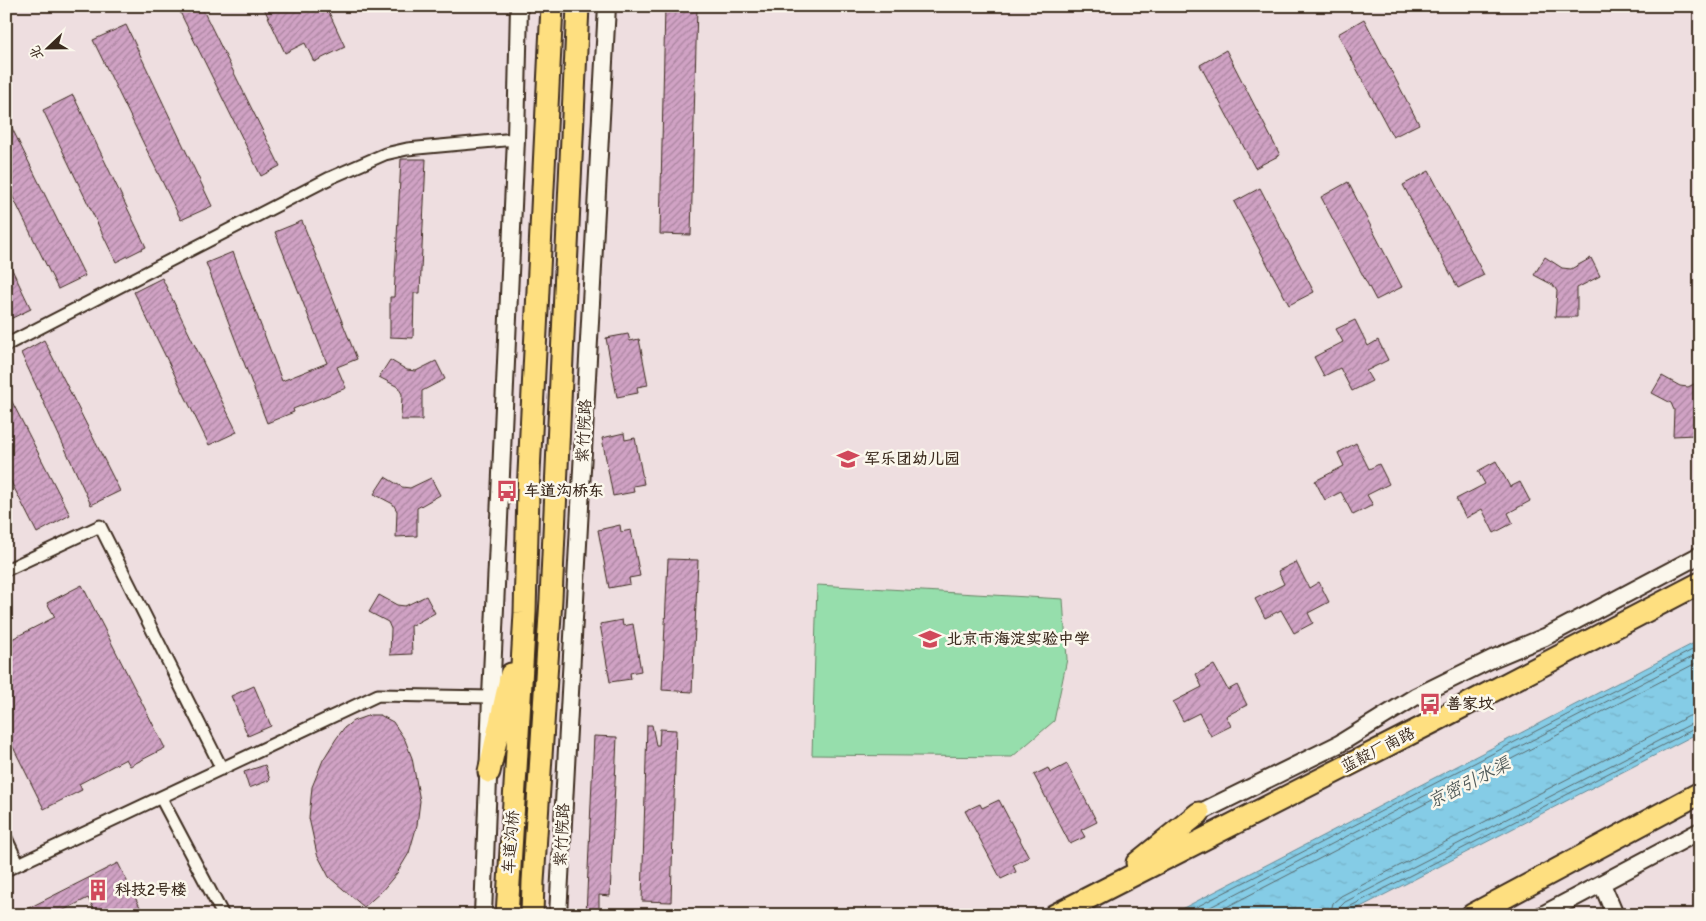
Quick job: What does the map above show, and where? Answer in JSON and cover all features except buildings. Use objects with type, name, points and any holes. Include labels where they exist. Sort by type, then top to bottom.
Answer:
[{"type":"highway","points":[[489,772],[525,613],[528,493],[552,6]]},
{"type":"highway","name":"紫竹院路","points":[[533,882],[551,599],[578,6]]},
{"type":"highway","name":"蓝靛厂南路","points":[[1055,915],[1700,583]]},
{"type":"highway","name":"车道沟桥","points":[[507,915],[525,613]]},
{"type":"highway","points":[[1472,915],[1700,793]]},
{"type":"highway","points":[[1103,890],[1199,813]]},
{"type":"highway","points":[[533,882],[546,915]]},
{"type":"highway","name":"车道沟桥","points":[[532,915],[533,882]]},
{"type":"street","points":[[483,915],[516,139],[519,6]]},
{"type":"street","name":"紫竹院路","points":[[558,915],[607,6]]},
{"type":"street","points":[[6,345],[330,178],[385,154],[407,149],[516,139]]},
{"type":"street","points":[[6,570],[100,526],[222,769]]},
{"type":"street","name":"蓝靛厂南路","points":[[1199,813],[1339,744],[1415,697],[1492,659],[1545,637],[1700,555]]},
{"type":"street","points":[[6,870],[378,694],[491,697]]},
{"type":"street","points":[[161,798],[222,915]]},
{"type":"street","points":[[1542,915],[1700,831]]},
{"type":"street","points":[[6,838],[18,864]]},
{"type":"street","points":[[1602,884],[1615,915]]},
{"type":"green space","points":[[817,585],[1063,599],[1067,659],[1054,721],[1012,757],[812,755]]},
{"type":"water","name":"京密引水渠","points":[[1700,640],[1700,732],[1345,915],[1170,915]]},
{"type":"place","name":"军乐团幼儿园","points":[[848,459]]},
{"type":"place","name":"车道沟桥东","points":[[507,491]]},
{"type":"place","name":"北京市海淀实验中学","points":[[930,639]]},
{"type":"place","name":"善家坟","points":[[1430,704]]},
{"type":"place","name":"科技2号楼","points":[[98,890]]}]
